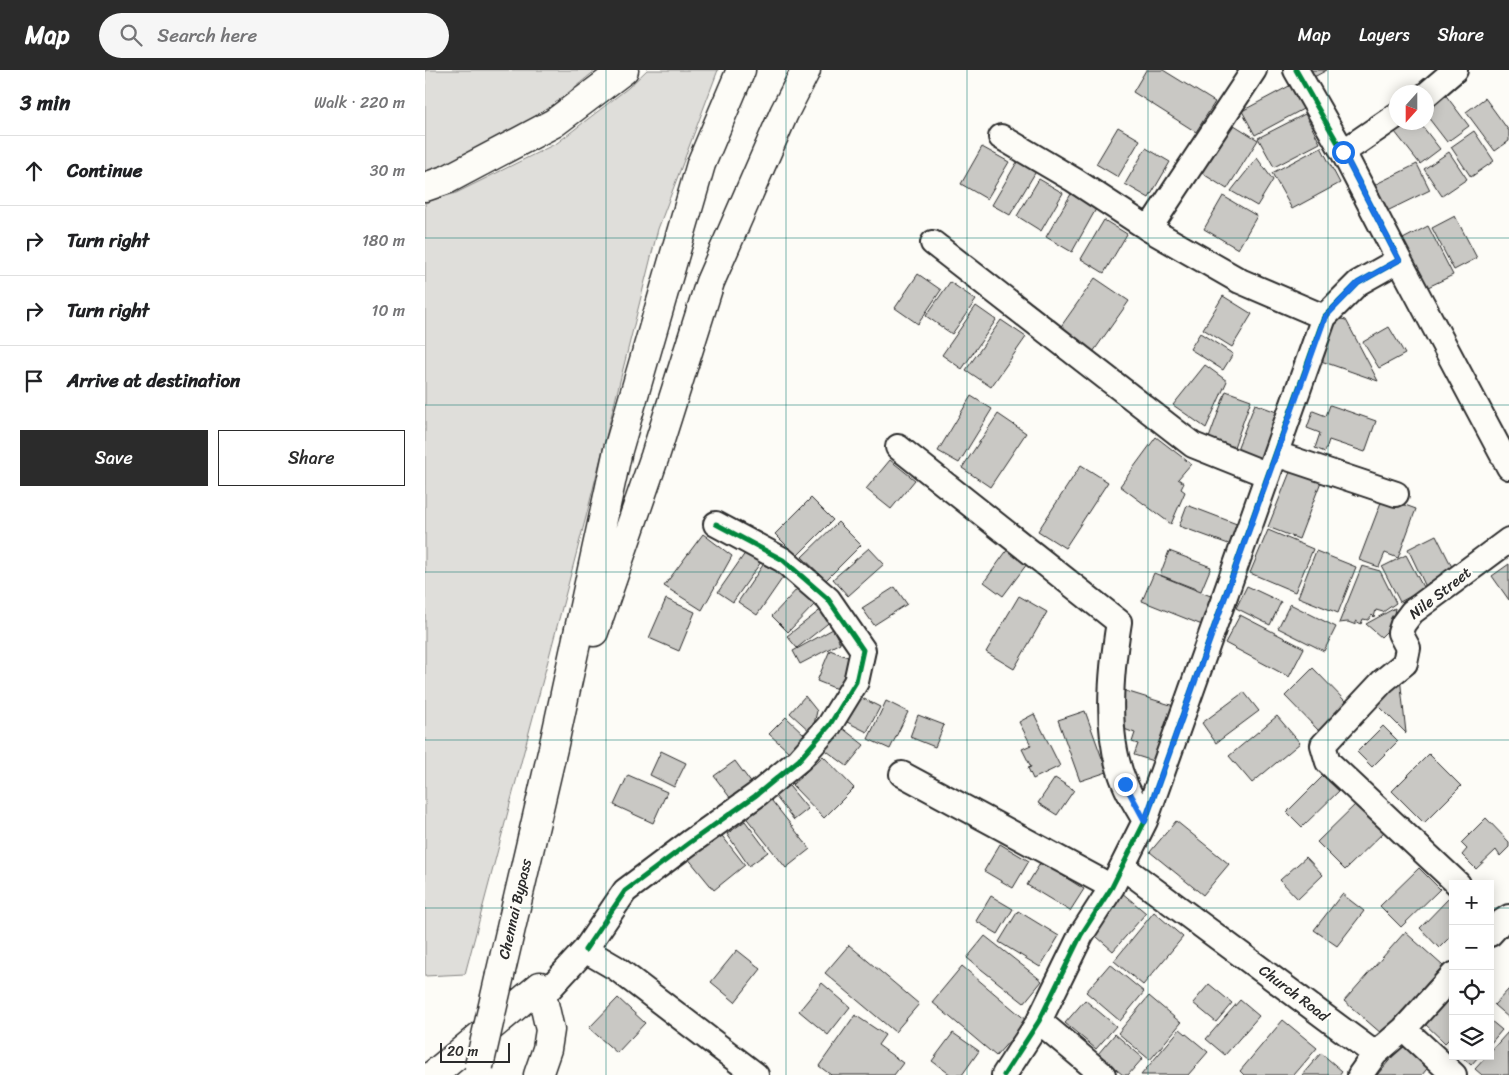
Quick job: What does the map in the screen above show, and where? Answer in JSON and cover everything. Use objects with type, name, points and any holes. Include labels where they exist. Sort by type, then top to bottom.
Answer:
[{"type":"main road","points":[[425,187],[448,179],[554,124],[624,70]]},
{"type":"main road","points":[[554,744],[618,450],[701,164],[741,70]]},
{"type":"main road","points":[[554,744],[655,456],[710,282],[784,113],[806,70]]},
{"type":"main road","name":"Chennai Bypass","points":[[478,1070],[554,744]]},
{"type":"main road","points":[[433,1075],[540,986],[550,1030],[547,1049],[538,1075]]},
{"type":"street","points":[[1149,229],[1254,70]]},
{"type":"street","points":[[1296,70],[1343,152],[1509,467]]},
{"type":"street","points":[[1434,88],[1455,70]]},
{"type":"street","points":[[1343,152],[1389,120]]},
{"type":"street","points":[[1001,138],[1074,180],[1149,229],[1240,281],[1325,317]]},
{"type":"street","points":[[933,243],[1193,445],[1396,494]]},
{"type":"street","points":[[1004,1075],[1039,1021],[1081,935],[1118,877],[1145,821],[1325,317],[1358,283],[1399,260]]},
{"type":"street","points":[[898,447],[1119,622],[1113,656],[1111,720],[1119,764],[1125,784],[1145,821]]},
{"type":"street","points":[[540,986],[550,988],[585,950],[625,891],[755,796],[799,760],[829,726],[856,682],[863,650],[828,599],[783,560],[716,524]]},
{"type":"street","name":"Nile Street","points":[[1454,880],[1328,762],[1323,745],[1383,681],[1405,663],[1408,648],[1400,633],[1403,624],[1412,612],[1509,540]]},
{"type":"street","name":"Church Road","points":[[902,774],[1118,877],[1375,1054]]},
{"type":"street","points":[[585,950],[616,968],[756,1075]]},
{"type":"street","points":[[1360,1075],[1375,1054],[1404,1029],[1449,979]]},
{"type":"street","points":[[1039,1021],[1103,1075]]},
{"type":"street","points":[[1404,1029],[1454,1075]]},
{"type":"shaded area","points":[[425,70],[596,70],[542,114],[444,166],[425,173]]},
{"type":"shaded area","points":[[647,70],[718,70],[658,229],[586,517],[465,974],[425,976],[425,202],[456,193],[557,143],[628,88]]},
{"type":"building","points":[[1146,70],[1163,70],[1215,102],[1196,132],[1133,92]]},
{"type":"building","points":[[1310,70],[1327,70],[1314,77]]},
{"type":"building","points":[[1293,84],[1305,108],[1255,135],[1242,111]]},
{"type":"building","points":[[1441,89],[1469,126],[1447,142],[1434,125],[1434,95]]},
{"type":"building","points":[[1485,98],[1509,131],[1509,141],[1495,151],[1466,112]]},
{"type":"building","points":[[1305,114],[1320,143],[1274,167],[1258,138]]},
{"type":"building","points":[[1231,123],[1258,140],[1227,189],[1200,172]]},
{"type":"building","points":[[1118,127],[1140,140],[1118,177],[1096,164]]},
{"type":"building","points":[[1398,130],[1425,130],[1440,149],[1420,164],[1395,132]]},
{"type":"building","points":[[1474,131],[1494,161],[1471,177],[1451,147]]},
{"type":"building","points":[[982,147],[1009,162],[987,199],[961,184]]},
{"type":"building","points":[[1321,147],[1340,183],[1292,209],[1272,173]]},
{"type":"building","points":[[1146,148],[1170,162],[1149,198],[1125,184]]},
{"type":"building","points":[[1449,152],[1467,179],[1442,196],[1424,169]]},
{"type":"building","points":[[1020,157],[1038,168],[1010,215],[992,205]]},
{"type":"building","points":[[1257,158],[1273,180],[1257,206],[1231,191]]},
{"type":"building","points":[[1417,164],[1430,190],[1385,212],[1372,186]]},
{"type":"building","points":[[1039,179],[1063,193],[1041,231],[1017,216]]},
{"type":"building","points":[[1071,194],[1096,209],[1072,252],[1046,237]]},
{"type":"building","points":[[1223,196],[1257,216],[1238,249],[1204,229]]},
{"type":"building","points":[[1455,216],[1477,258],[1454,270],[1432,228]]},
{"type":"building","points":[[1104,220],[1127,234],[1104,273],[1081,259]]},
{"type":"building","points":[[1428,226],[1453,275],[1426,288],[1401,240]]},
{"type":"building","points":[[918,274],[941,290],[918,324],[895,308]]},
{"type":"building","points":[[1095,278],[1129,301],[1091,355],[1057,332]]},
{"type":"building","points":[[950,282],[976,300],[952,334],[926,316]]},
{"type":"building","points":[[1223,296],[1252,314],[1232,347],[1203,329]]},
{"type":"building","points":[[976,306],[996,320],[962,369],[942,355]]},
{"type":"building","points":[[1337,318],[1346,320],[1378,381],[1321,361]]},
{"type":"building","points":[[1001,320],[1026,337],[991,387],[966,370]]},
{"type":"building","points":[[1389,327],[1405,354],[1379,368],[1363,342]]},
{"type":"building","points":[[1200,333],[1233,354],[1223,370],[1190,349]]},
{"type":"building","points":[[1205,365],[1227,381],[1206,428],[1173,405]]},
{"type":"building","points":[[1226,391],[1251,400],[1234,447],[1209,438]]},
{"type":"building","points":[[971,396],[992,409],[959,463],[938,451]]},
{"type":"building","points":[[1255,404],[1282,414],[1264,460],[1237,449]]},
{"type":"building","points":[[1330,405],[1376,421],[1365,452],[1329,440],[1325,452],[1315,448],[1320,433],[1307,428],[1313,411],[1326,416]]},
{"type":"building","points":[[998,414],[1026,433],[990,487],[962,468]]},
{"type":"building","points":[[1156,437],[1191,464],[1178,479],[1184,483],[1181,489],[1185,492],[1171,524],[1120,486]]},
{"type":"building","points":[[890,460],[915,480],[891,509],[866,489]]},
{"type":"building","points":[[1081,465],[1108,482],[1065,548],[1038,531]]},
{"type":"building","points":[[1292,467],[1322,479],[1299,539],[1268,527]]},
{"type":"building","points":[[1383,497],[1416,509],[1398,558],[1385,553],[1379,567],[1359,560]]},
{"type":"building","points":[[811,498],[833,520],[797,556],[775,534]]},
{"type":"building","points":[[1187,505],[1242,526],[1234,546],[1179,526]]},
{"type":"building","points":[[838,522],[861,545],[826,580],[802,557]]},
{"type":"building","points":[[1268,530],[1313,549],[1295,592],[1250,573]]},
{"type":"building","points":[[703,534],[732,556],[702,610],[664,586]]},
{"type":"building","points":[[1436,535],[1455,573],[1426,587],[1408,549]]},
{"type":"building","points":[[869,548],[884,564],[848,596],[833,579]]},
{"type":"building","points":[[748,549],[763,559],[733,602],[718,592]]},
{"type":"building","points":[[1008,549],[1027,564],[1003,596],[984,582]]},
{"type":"building","points":[[1169,551],[1211,567],[1201,591],[1160,575]]},
{"type":"building","points":[[1316,551],[1356,567],[1338,613],[1298,597]]},
{"type":"building","points":[[1406,555],[1424,589],[1400,602],[1382,567]]},
{"type":"building","points":[[767,559],[786,573],[757,615],[738,602]]},
{"type":"building","points":[[1509,564],[1509,600],[1492,576]]},
{"type":"building","points":[[1362,566],[1380,571],[1396,603],[1383,612],[1376,610],[1374,617],[1372,615],[1368,620],[1363,619],[1361,624],[1356,621],[1356,625],[1348,622],[1339,623]]},
{"type":"building","points":[[1154,573],[1213,597],[1202,625],[1142,601]]},
{"type":"building","points":[[1247,586],[1281,602],[1270,625],[1236,608]]},
{"type":"building","points":[[895,587],[907,604],[874,625],[862,608]]},
{"type":"building","points":[[798,588],[815,604],[788,632],[772,616]]},
{"type":"building","points":[[1019,596],[1047,612],[1014,669],[986,652]]},
{"type":"building","points":[[666,599],[695,612],[679,651],[649,638]]},
{"type":"building","points":[[1290,604],[1336,627],[1324,651],[1278,628]]},
{"type":"building","points":[[823,608],[832,620],[797,648],[787,636]]},
{"type":"building","points":[[1395,608],[1392,626],[1381,637],[1366,624]]},
{"type":"building","points":[[1240,615],[1304,648],[1289,677],[1225,643]]},
{"type":"building","points":[[833,629],[840,643],[800,664],[793,651]]},
{"type":"building","points":[[830,650],[855,660],[842,691],[817,681]]},
{"type":"building","points":[[1313,668],[1348,704],[1319,731],[1285,696]]},
{"type":"building","points":[[1400,677],[1406,733],[1375,702]]},
{"type":"building","points":[[1116,688],[1174,706],[1153,761],[1134,755],[1138,744],[1132,742],[1135,733],[1124,729]]},
{"type":"building","points":[[1244,692],[1259,711],[1216,743],[1202,723]]},
{"type":"building","points":[[856,695],[880,707],[867,732],[843,720]]},
{"type":"building","points":[[805,696],[817,711],[812,733],[790,713]]},
{"type":"building","points":[[886,701],[908,712],[890,749],[868,739]]},
{"type":"building","points":[[1085,711],[1107,772],[1080,781],[1058,720]]},
{"type":"building","points":[[1034,714],[1060,766],[1033,779],[1028,768],[1031,767],[1022,749],[1031,745],[1019,722]]},
{"type":"building","points":[[918,715],[944,725],[935,747],[910,737]]},
{"type":"building","points":[[1277,716],[1300,743],[1252,783],[1229,756]]},
{"type":"building","points":[[786,717],[805,735],[789,752],[769,734]]},
{"type":"building","points":[[1383,726],[1398,741],[1372,767],[1357,752]]},
{"type":"building","points":[[841,727],[864,745],[847,766],[824,749]]},
{"type":"building","points":[[661,751],[686,763],[674,787],[650,775]]},
{"type":"building","points":[[1429,754],[1461,786],[1424,823],[1392,791]]},
{"type":"building","points":[[823,756],[854,788],[824,818],[792,785]]},
{"type":"building","points":[[735,761],[755,788],[734,803],[714,776]]},
{"type":"building","points":[[1327,772],[1342,788],[1302,827],[1287,812]]},
{"type":"building","points":[[628,775],[667,792],[653,823],[614,805]]},
{"type":"building","points":[[1055,778],[1074,790],[1057,815],[1038,803]]},
{"type":"building","points":[[785,781],[808,809],[794,820],[772,792]]},
{"type":"building","points":[[768,796],[810,849],[786,868],[744,815]]},
{"type":"building","points":[[1360,800],[1388,828],[1345,870],[1317,842]]},
{"type":"building","points":[[1486,818],[1509,842],[1509,847],[1500,856],[1496,850],[1476,869],[1462,855],[1467,849],[1461,843]]},
{"type":"building","points":[[745,821],[768,852],[749,866],[727,834]]},
{"type":"building","points":[[1176,821],[1229,864],[1203,895],[1150,852]]},
{"type":"building","points":[[719,832],[745,865],[714,890],[687,857]]},
{"type":"building","points":[[1000,844],[1029,861],[1013,888],[984,871]]},
{"type":"building","points":[[1306,857],[1323,875],[1298,899],[1280,880]]},
{"type":"building","points":[[1041,862],[1084,889],[1070,911],[1027,885]]},
{"type":"building","points":[[1419,868],[1440,889],[1401,927],[1380,906]]},
{"type":"building","points":[[1121,892],[1146,913],[1113,951],[1089,930]]},
{"type":"building","points":[[1342,894],[1364,911],[1337,946],[1314,930]]},
{"type":"building","points":[[991,896],[1013,909],[998,934],[976,921]]},
{"type":"building","points":[[1449,898],[1449,938],[1439,948],[1420,928]]},
{"type":"building","points":[[1018,911],[1059,936],[1040,967],[999,942]]},
{"type":"building","points":[[1154,912],[1183,937],[1143,985],[1114,961]]},
{"type":"building","points":[[1405,932],[1443,966],[1382,1034],[1344,1001]]},
{"type":"building","points":[[985,936],[1042,981],[1024,1003],[967,958]]},
{"type":"building","points":[[849,945],[919,1004],[895,1032],[825,973]]},
{"type":"building","points":[[737,950],[761,969],[735,1002],[711,982]]},
{"type":"building","points":[[1110,964],[1144,992],[1120,1021],[1086,992]]},
{"type":"building","points":[[962,966],[1027,1021],[996,1056],[932,1002]]},
{"type":"building","points":[[822,983],[850,1007],[828,1035],[799,1011]]},
{"type":"building","points":[[1209,984],[1232,1003],[1216,1022],[1193,1003]]},
{"type":"building","points":[[1509,989],[1509,1018],[1494,1005]]},
{"type":"building","points":[[1449,995],[1449,1039],[1445,1043],[1424,1023]]},
{"type":"building","points":[[1149,996],[1181,1023],[1150,1060],[1118,1033]]},
{"type":"building","points":[[618,998],[645,1023],[617,1053],[589,1028]]},
{"type":"building","points":[[1085,1000],[1116,1026],[1096,1049],[1065,1023]]},
{"type":"building","points":[[1240,1000],[1259,1016],[1225,1055],[1206,1039]]},
{"type":"building","points":[[855,1015],[885,1035],[878,1045],[903,1063],[894,1075],[831,1075],[819,1066]]},
{"type":"building","points":[[1283,1020],[1317,1048],[1294,1075],[1244,1075],[1240,1071]]},
{"type":"building","points":[[1494,1023],[1502,1030],[1494,1039]]},
{"type":"building","points":[[1180,1029],[1208,1052],[1188,1075],[1141,1075]]},
{"type":"building","points":[[1508,1032],[1509,1075],[1482,1075],[1475,1069],[1483,1060],[1494,1060],[1494,1048]]},
{"type":"building","points":[[953,1033],[979,1051],[962,1075],[951,1075],[932,1061]]},
{"type":"building","points":[[1115,1034],[1143,1058],[1128,1075],[1123,1075],[1098,1054]]},
{"type":"building","points":[[1404,1043],[1430,1065],[1422,1075],[1377,1075]]},
{"type":"building","points":[[1321,1053],[1342,1071],[1339,1075],[1302,1075]]},
{"type":"building","points":[[1465,1060],[1475,1060],[1471,1065]]},
{"type":"cycle path","points":[[1004,1075],[1039,1021],[1081,935],[1112,887],[1145,821],[1324,317],[1358,283],[1399,260],[1343,152],[1296,70]]},
{"type":"cycle path","points":[[585,950],[625,891],[755,796],[799,760],[829,726],[856,682],[863,650],[828,599],[783,560],[716,524]]},
{"type":"route","points":[[1125,784],[1145,821],[1325,317],[1358,283],[1399,260],[1343,152]]}]
